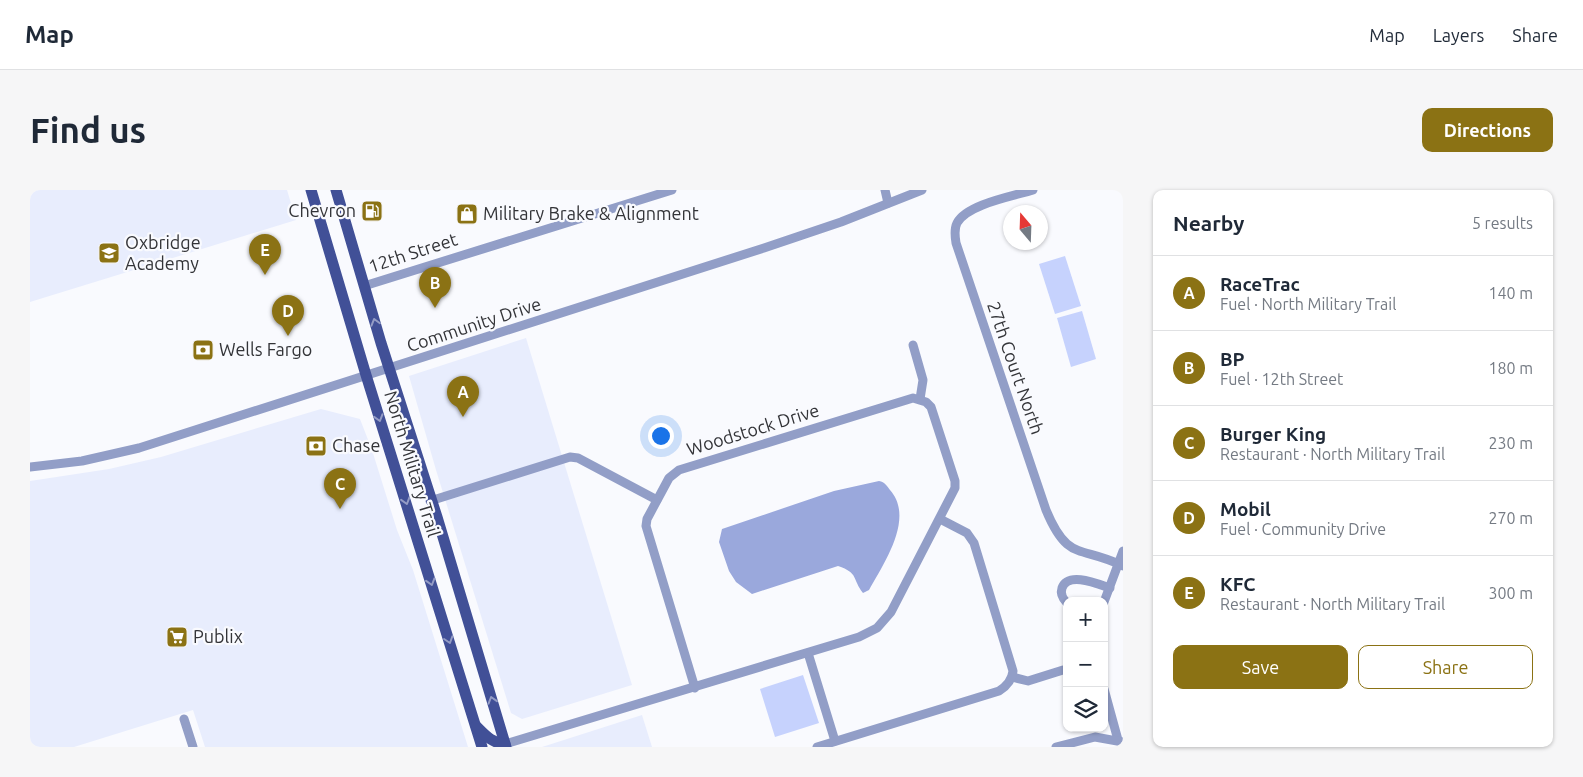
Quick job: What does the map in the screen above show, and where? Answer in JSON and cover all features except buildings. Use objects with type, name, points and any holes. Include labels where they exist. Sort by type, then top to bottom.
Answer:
[{"type":"main road","name":"North Military Trail","points":[[311,190],[366,375],[482,747]]},
{"type":"main road","name":"North Military Trail","points":[[336,190],[389,369],[430,501],[437,516],[506,746]]},
{"type":"main road","points":[[475,725],[490,740],[506,746]]},
{"type":"street","name":"12th Street","points":[[364,286],[672,190]]},
{"type":"street","points":[[885,190],[888,203]]},
{"type":"street","name":"Community Drive","points":[[30,467],[82,461],[139,448],[756,251],[841,222],[922,190]]},
{"type":"street","name":"27th Court North","points":[[1033,190],[972,210],[958,223],[955,232],[956,243],[1053,528],[1059,537],[1074,550],[1121,565]]},
{"type":"street","points":[[506,746],[865,635],[882,623],[891,612],[953,494],[955,481],[934,412],[926,402],[920,399],[924,380],[913,345]]},
{"type":"street","name":"Woodstock Drive","points":[[695,688],[647,532],[647,519],[669,478],[679,470],[913,398],[920,399]]},
{"type":"street","points":[[430,501],[570,458],[578,458],[657,500]]},
{"type":"street","points":[[817,747],[999,690],[1004,688],[1012,677],[1013,671],[974,544],[967,533],[940,519]]},
{"type":"street","points":[[1106,597],[1121,565],[1123,551]]},
{"type":"street","points":[[1063,597],[1062,589],[1072,579],[1110,588]]},
{"type":"street","points":[[808,653],[835,741]]},
{"type":"street","points":[[1012,677],[1028,681],[1063,670]]},
{"type":"street","points":[[1108,702],[1120,741]]},
{"type":"street","points":[[184,719],[193,747]]},
{"type":"street","points":[[1056,747],[1095,737],[1120,741]]},
{"type":"street","points":[[1111,747],[1120,741]]},
{"type":"shaded area","name":"Oxbridge Academy","points":[[30,190],[287,190],[296,220],[30,302]]},
{"type":"shaded area","points":[[1065,256],[1081,306],[1055,314],[1039,264]]},
{"type":"shaded area","points":[[1082,311],[1096,359],[1071,367],[1057,318]]},
{"type":"shaded area","points":[[526,338],[632,685],[522,719],[511,713],[409,376]]},
{"type":"shaded area","points":[[321,409],[360,419],[372,450],[397,530],[413,570],[468,747],[205,747],[193,710],[74,747],[30,747],[30,481],[109,469],[161,457]]},
{"type":"shaded area","points":[[879,481],[887,486],[897,501],[898,527],[889,554],[869,590],[863,593],[852,574],[838,566],[752,594],[736,582],[729,571],[719,542],[722,529],[834,491]]},
{"type":"shaded area","points":[[803,675],[819,723],[775,737],[760,689]]},
{"type":"shaded area","points":[[642,715],[652,747],[542,747]]},
{"type":"place","name":"Chevron","points":[[372,211]]},
{"type":"place","name":"Military Brake & Alignment","points":[[467,214]]},
{"type":"place","name":"Oxbridge Academy","points":[[109,253]]},
{"type":"place","name":"KFC","points":[[265,275]]},
{"type":"place","name":"BP","points":[[435,308]]},
{"type":"place","name":"Mobil","points":[[288,336]]},
{"type":"place","name":"Wells Fargo","points":[[203,350]]},
{"type":"place","name":"RaceTrac","points":[[463,417]]},
{"type":"place","name":"Chase","points":[[316,446]]},
{"type":"place","name":"Burger King","points":[[340,509]]},
{"type":"place","name":"Publix","points":[[177,637]]}]
